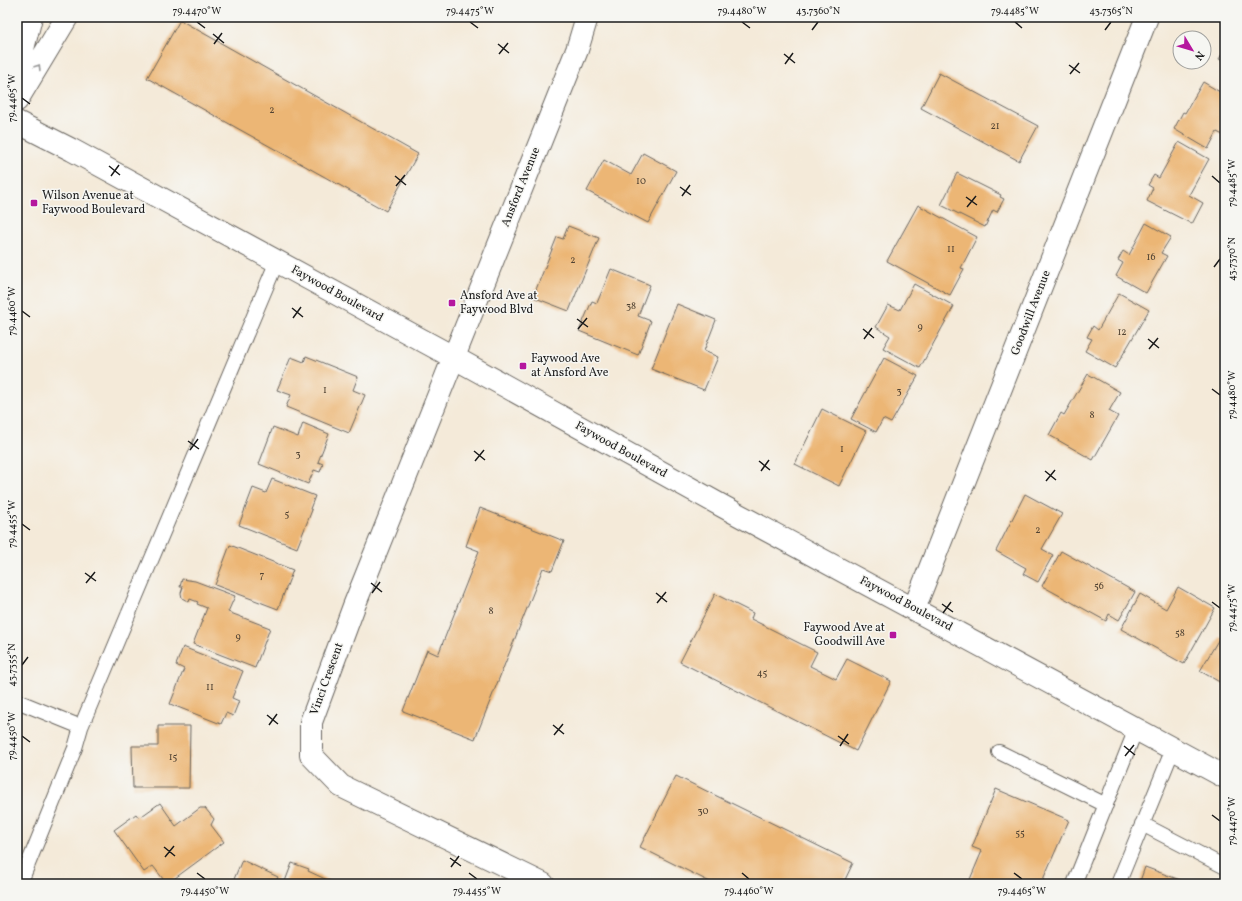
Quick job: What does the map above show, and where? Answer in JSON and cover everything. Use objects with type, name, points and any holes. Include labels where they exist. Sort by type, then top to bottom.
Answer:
[{"type":"street","points":[[17,73],[31,17]]},
{"type":"street","points":[[17,100],[67,17]]},
{"type":"street","name":"Ansford Avenue","points":[[453,357],[577,50],[587,17]]},
{"type":"street","name":"Goodwill Avenue","points":[[914,609],[1147,17]]},
{"type":"street","name":"Faywood Boulevard","points":[[17,122],[72,150],[453,357],[724,508],[1225,777]]},
{"type":"street","name":"Vinci Crescent","points":[[453,357],[354,606],[311,722],[311,755],[341,786],[543,884]]},
{"type":"lane","points":[[20,884],[75,748],[81,726],[276,261]]},
{"type":"lane","points":[[17,701],[81,726]]},
{"type":"lane","points":[[1074,884],[1136,729]]},
{"type":"lane","points":[[1118,884],[1173,749]]},
{"type":"lane","points":[[999,752],[1106,805]]},
{"type":"lane","points":[[1142,824],[1225,867]]},
{"type":"building","points":[[180,20],[418,154],[386,211],[147,78]]},
{"type":"building","points":[[1225,49],[1225,62],[1219,59]]},
{"type":"building","points":[[939,73],[1038,126],[1019,161],[921,108]]},
{"type":"building","points":[[1203,82],[1225,95],[1225,136],[1217,132],[1208,149],[1174,129],[1183,112],[1185,113]]},
{"type":"building","points":[[1179,142],[1209,159],[1189,195],[1203,203],[1192,224],[1147,201],[1153,188],[1148,185],[1154,175],[1159,178]]},
{"type":"building","points":[[643,153],[676,171],[648,223],[587,191],[604,160],[631,175]]},
{"type":"building","points":[[957,173],[1001,195],[1000,197],[1004,199],[997,212],[993,210],[985,227],[941,205]]},
{"type":"building","points":[[918,205],[977,237],[961,268],[964,269],[950,295],[887,261]]},
{"type":"building","points":[[1146,223],[1171,237],[1161,253],[1167,256],[1146,293],[1116,276],[1123,263],[1118,260],[1123,251],[1129,255]]},
{"type":"building","points":[[568,226],[599,238],[569,311],[533,297],[557,237],[563,239]]},
{"type":"building","points":[[611,269],[650,285],[638,316],[651,321],[638,355],[579,331],[592,301],[597,303]]},
{"type":"building","points":[[914,284],[954,306],[920,368],[883,348],[890,336],[876,327],[888,305],[900,310]]},
{"type":"building","points":[[1119,293],[1149,310],[1115,368],[1085,351],[1092,339],[1087,337],[1093,326],[1098,330]]},
{"type":"building","points":[[677,304],[716,320],[704,351],[718,357],[704,390],[651,369]]},
{"type":"building","points":[[306,356],[358,377],[353,390],[365,395],[349,433],[286,407],[291,395],[277,390],[291,357],[304,362]]},
{"type":"building","points":[[884,358],[918,376],[891,423],[883,419],[876,432],[851,419]]},
{"type":"building","points":[[1088,374],[1120,392],[1109,411],[1118,416],[1093,460],[1049,435],[1061,413],[1064,415]]},
{"type":"building","points":[[822,409],[866,431],[839,486],[795,464]]},
{"type":"building","points":[[303,423],[329,434],[318,462],[323,464],[320,472],[314,470],[308,484],[259,464],[273,427],[298,437]]},
{"type":"building","points":[[272,479],[315,496],[310,509],[312,510],[297,548],[239,525],[253,488],[266,493]]},
{"type":"building","points":[[1025,494],[1062,514],[1042,549],[1053,555],[1038,582],[1023,574],[1026,568],[996,551]]},
{"type":"building","points":[[480,508],[564,541],[552,571],[543,568],[475,739],[403,711],[427,650],[438,655],[479,551],[466,546]]},
{"type":"building","points":[[230,545],[293,570],[278,609],[215,585]]},
{"type":"building","points":[[1061,551],[1135,592],[1119,620],[1109,614],[1106,621],[1042,586]]},
{"type":"building","points":[[182,579],[195,581],[235,596],[228,612],[270,628],[255,668],[193,644],[207,608],[197,604],[198,602],[190,599],[189,602],[182,598],[181,593],[183,587],[180,587]]},
{"type":"building","points":[[1178,587],[1215,608],[1184,664],[1121,629],[1140,594],[1166,609]]},
{"type":"building","points":[[715,594],[753,613],[751,619],[817,652],[810,666],[836,679],[847,659],[891,681],[856,751],[680,662]]},
{"type":"building","points":[[1220,637],[1225,640],[1225,685],[1200,671]]},
{"type":"building","points":[[183,647],[243,671],[232,698],[239,701],[233,716],[226,713],[221,724],[170,704],[184,669],[176,665]]},
{"type":"building","points":[[158,726],[190,726],[189,788],[133,788],[132,746],[158,746]]},
{"type":"building","points":[[676,776],[853,863],[843,884],[714,884],[640,847]]},
{"type":"building","points":[[996,789],[1069,820],[1041,884],[968,884],[982,851],[972,847]]},
{"type":"building","points":[[160,803],[176,826],[200,808],[205,808],[214,819],[211,825],[224,842],[167,884],[153,866],[144,872],[114,830],[136,814],[139,818]]},
{"type":"building","points":[[242,860],[278,877],[275,884],[232,884]]},
{"type":"building","points":[[292,863],[309,869],[308,871],[336,884],[284,884]]},
{"type":"building","points":[[1145,867],[1191,884],[1139,884]]},
{"type":"building","points":[[202,881],[210,884],[200,884]]},
{"type":"place","name":"Wilson Avenue at Faywood Boulevard","points":[[34,203]]},
{"type":"place","name":"Ansford Ave at Faywood Blvd","points":[[452,303]]},
{"type":"place","name":"Faywood Ave at Ansford Ave","points":[[523,366]]},
{"type":"place","name":"Faywood Ave at Goodwill Ave","points":[[893,635]]}]
